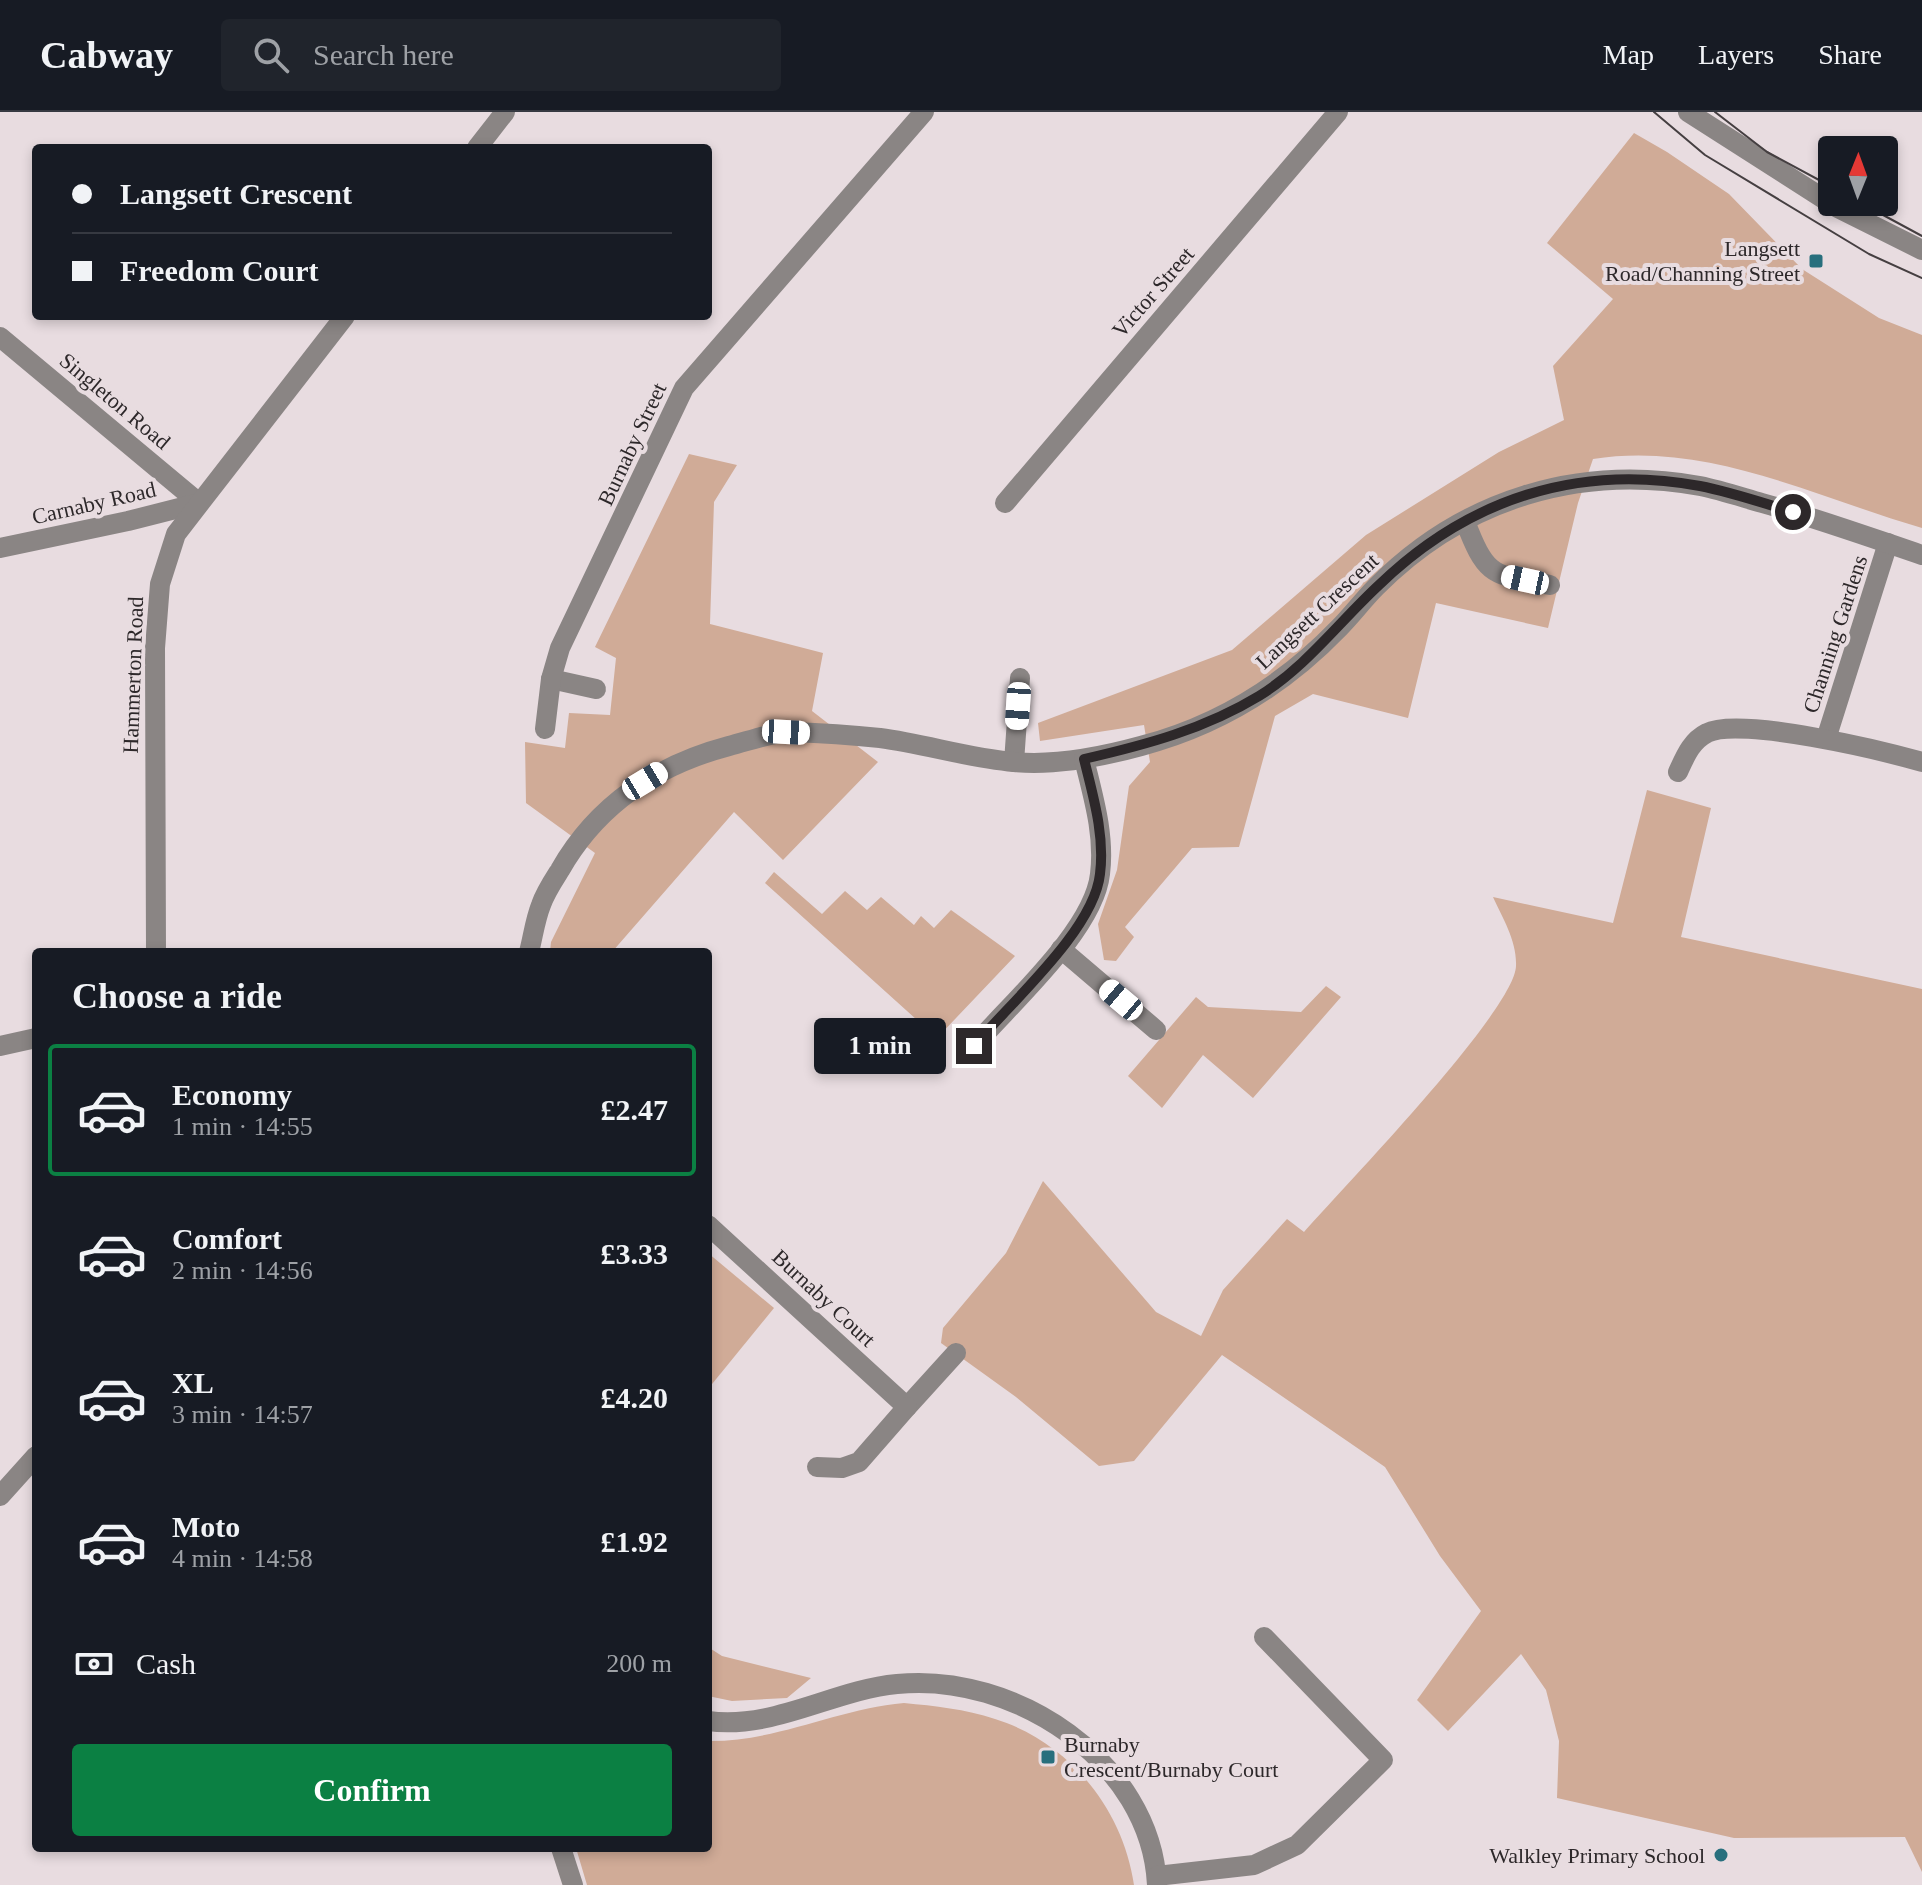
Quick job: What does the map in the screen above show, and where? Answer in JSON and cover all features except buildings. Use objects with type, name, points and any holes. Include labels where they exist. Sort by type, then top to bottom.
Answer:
[{"type":"street","points":[[480,144],[505,112]]},
{"type":"street","name":"Burnaby Street","points":[[545,729],[551,679],[560,648],[684,388],[924,112]]},
{"type":"street","name":"Victor Street","points":[[1005,503],[1338,112]]},
{"type":"street","points":[[1698,114],[1838,208],[1922,250]]},
{"type":"street","name":"Hammerton Road","points":[[156,948],[155,648],[160,584],[176,534],[342,320]]},
{"type":"street","name":"Singleton Road","points":[[0,337],[199,503]]},
{"type":"street","name":"Langsett Crescent","points":[[530,948],[541,903],[584,831],[624,793],[666,768],[719,749],[786,732],[880,738],[1014,762],[1084,759],[1143,746],[1202,725],[1260,695],[1336,631],[1377,586],[1408,559],[1465,521],[1518,495],[1569,483],[1611,479],[1702,486],[1793,512],[1922,555]]},
{"type":"street","name":"Carnaby Road","points":[[0,548],[199,503]]},
{"type":"street","points":[[1465,521],[1483,562],[1491,569],[1500,575],[1550,585]]},
{"type":"street","name":"Channing Gardens","points":[[1826,739],[1888,543]]},
{"type":"street","points":[[1014,762],[1020,678]]},
{"type":"street","points":[[551,679],[596,689]]},
{"type":"street","name":"Channing Gardens","points":[[1678,772],[1692,744],[1709,731],[1745,729],[1826,739],[1922,762]]},
{"type":"street","points":[[974,1046],[1061,949],[1087,910],[1100,877],[1102,845],[1084,759]]},
{"type":"street","points":[[1061,949],[1156,1030]]},
{"type":"street","points":[[0,1046],[32,1039]]},
{"type":"street","name":"Burnaby Court","points":[[712,1229],[907,1407]]},
{"type":"street","points":[[817,1467],[842,1468],[859,1462],[956,1353]]},
{"type":"street","points":[[0,1496],[32,1460]]},
{"type":"street","points":[[712,1721],[762,1720],[853,1692],[896,1684],[933,1682],[975,1688],[1015,1702],[1056,1725],[1094,1754],[1126,1792],[1148,1831],[1157,1881],[1254,1865],[1297,1845],[1383,1760],[1264,1637]]},
{"type":"street","points":[[562,1852],[573,1885]]},
{"type":"shaded area","points":[[1634,133],[1729,194],[1802,269],[1879,318],[1922,335],[1922,528],[1760,475],[1719,465],[1677,458],[1635,456],[1593,459],[1578,503],[1548,628],[1436,603],[1408,718],[1313,694],[1275,716],[1239,847],[1192,848],[1125,927],[1134,937],[1116,961],[1104,960],[1098,924],[1117,870],[1129,786],[1150,762],[1144,725],[1040,741],[1038,723],[1232,650],[1366,535],[1499,452],[1564,420],[1553,366],[1613,299],[1547,243]]},
{"type":"shaded area","points":[[689,454],[737,465],[714,502],[710,624],[823,653],[812,711],[878,762],[783,860],[734,812],[615,948],[550,948],[595,853],[526,803],[525,742],[565,748],[569,713],[610,715],[616,658],[595,647]]},
{"type":"shaded area","points":[[1647,790],[1711,808],[1681,937],[1922,989],[1922,1872],[1905,1837],[1734,1838],[1557,1798],[1559,1741],[1546,1690],[1521,1654],[1448,1731],[1417,1700],[1481,1611],[1440,1556],[1385,1467],[1222,1355],[1134,1461],[1099,1466],[1016,1397],[941,1343],[943,1328],[1006,1253],[1043,1181],[1156,1312],[1201,1336],[1223,1290],[1287,1219],[1304,1232],[1388,1141],[1488,1020],[1508,988],[1516,966],[1512,939],[1493,897],[1613,923]]},
{"type":"shaded area","points":[[774,872],[822,914],[845,891],[867,910],[881,897],[914,925],[921,916],[934,928],[951,910],[1015,956],[937,1038],[765,883]]},
{"type":"shaded area","points":[[1326,986],[1341,997],[1253,1098],[1203,1055],[1162,1108],[1128,1076],[1196,997],[1208,1007],[1301,1012]]},
{"type":"shaded area","points":[[712,1256],[774,1308],[712,1384]]},
{"type":"shaded area","points":[[712,1650],[722,1656],[811,1678],[787,1698],[732,1701],[712,1697]]},
{"type":"shaded area","points":[[904,1703],[950,1708],[995,1719],[1046,1744],[1069,1762],[1105,1805],[1128,1857],[1134,1885],[587,1885],[577,1852],[712,1852],[712,1741],[782,1731],[879,1706]]},
{"type":"tram line","points":[[1654,112],[1705,155],[1869,254],[1922,278]]},
{"type":"tram line","points":[[1715,112],[1767,152],[1818,179]]},
{"type":"tram line","points":[[1885,216],[1922,236]]},
{"type":"place","name":"Langsett Road/Channing Street","points":[[1816,261]]},
{"type":"place","name":"Burnaby Crescent/Burnaby Court","points":[[1048,1757]]},
{"type":"place","name":"Walkley Primary School","points":[[1721,1855]]},
{"type":"route","points":[[974,1046],[1061,949],[1087,910],[1100,877],[1102,845],[1084,759],[1143,746],[1202,725],[1260,695],[1284,678],[1336,631],[1377,586],[1408,559],[1477,513],[1518,495],[1569,483],[1611,479],[1655,480],[1702,486],[1793,512]]}]
